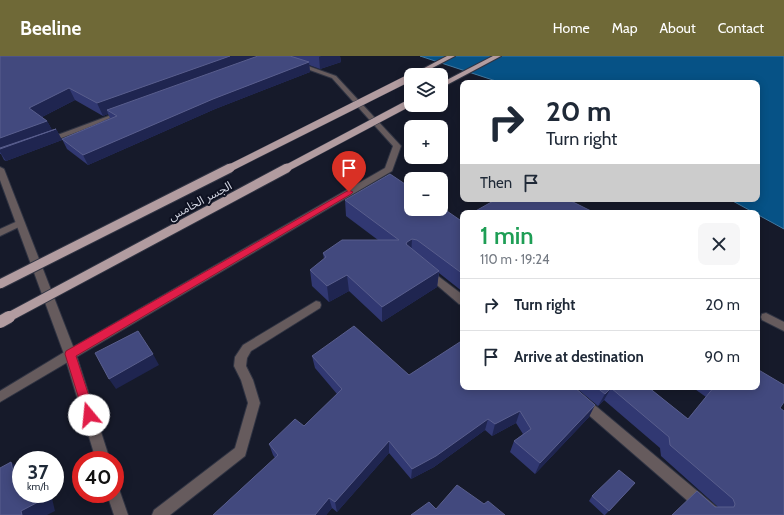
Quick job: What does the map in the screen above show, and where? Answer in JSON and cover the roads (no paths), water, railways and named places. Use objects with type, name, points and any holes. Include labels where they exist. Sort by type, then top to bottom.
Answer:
[{"type":"main road","points":[[428,68],[452,56]]},
{"type":"main road","points":[[448,82],[498,56]]},
{"type":"main road","name":"الجسر الخامس","points":[[0,284],[404,81]]},
{"type":"main road","name":"الجسر الخامس","points":[[0,322],[404,106]]},
{"type":"street","points":[[0,397],[70,354],[389,169],[397,146],[334,77],[272,57]]},
{"type":"street","points":[[45,142],[126,112]]},
{"type":"street","points":[[0,169],[70,354],[100,451]]},
{"type":"street","points":[[0,233],[20,223]]},
{"type":"street","points":[[418,264],[460,299]]},
{"type":"street","points":[[159,515],[240,452],[254,403],[247,380],[240,366],[240,357],[247,348],[316,305]]},
{"type":"street","points":[[766,317],[784,327]]},
{"type":"street","points":[[569,390],[715,515]]},
{"type":"street","points":[[117,503],[121,515]]},
{"type":"water","points":[[420,56],[784,56],[784,229],[760,216],[760,210],[749,210],[734,202],[760,202],[760,80],[493,80]]}]
